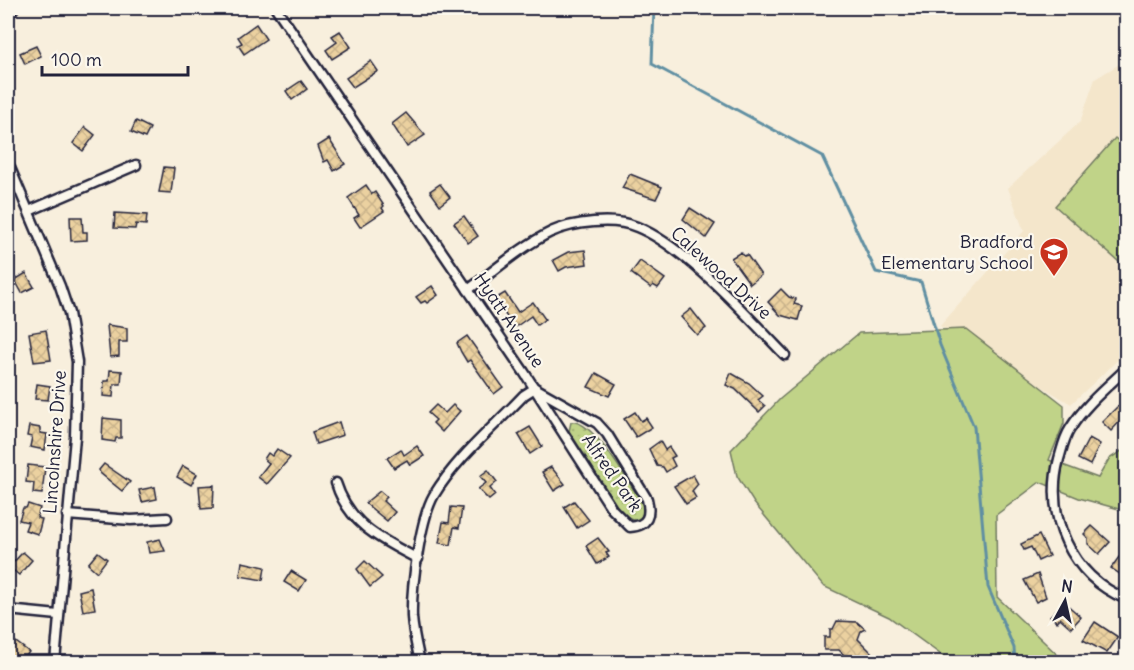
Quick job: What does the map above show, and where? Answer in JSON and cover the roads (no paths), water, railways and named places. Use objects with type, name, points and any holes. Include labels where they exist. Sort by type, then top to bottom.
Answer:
[{"type":"street","points":[[8,14],[14,8]]},
{"type":"street","name":"Hyatt Avenue","points":[[276,8],[535,388],[524,396],[459,462],[433,496],[427,514],[412,600],[412,620],[420,663]]},
{"type":"street","name":"Lincolnshire Drive","points":[[8,164],[60,286],[69,313],[77,362],[75,437],[55,663]]},
{"type":"street","points":[[29,211],[136,165]]},
{"type":"street","name":"Calewood Drive","points":[[468,290],[552,232],[585,224],[616,223],[635,226],[661,239],[683,256],[785,355]]},
{"type":"street","points":[[1126,369],[1070,429],[1054,484],[1058,520],[1063,537],[1076,560],[1091,577],[1126,599]]},
{"type":"street","name":"Alfred Park","points":[[535,388],[597,423],[607,434],[647,499],[650,510],[647,521],[640,526],[630,527],[621,521],[535,388]]},
{"type":"street","points":[[336,483],[351,516],[368,532],[418,559]]},
{"type":"street","points":[[68,515],[130,520],[167,518]]},
{"type":"street","points":[[8,610],[58,615]]},
{"type":"waterway","points":[[654,8],[652,64],[822,156],[876,272],[921,282],[940,345],[974,427],[988,587],[1014,648],[1015,662]]},
{"type":"place","name":"Bradford Elementary School","points":[[1054,278]]}]
